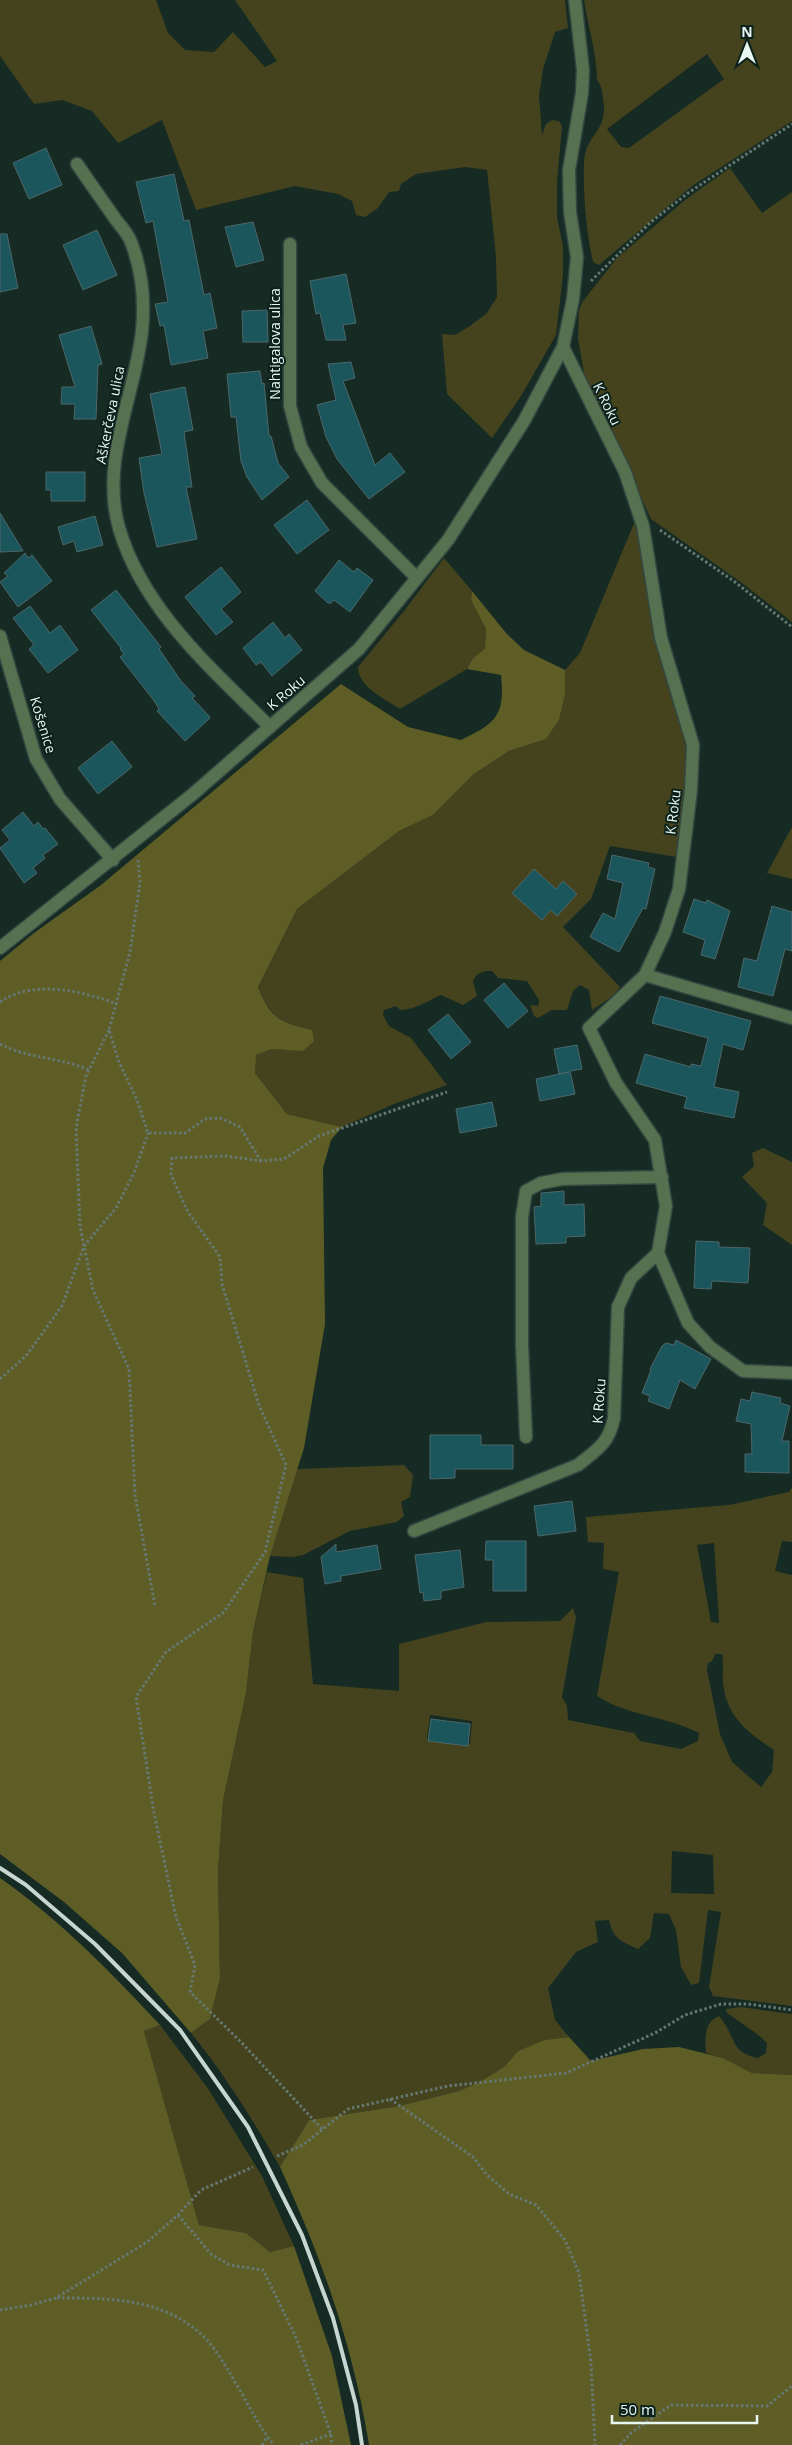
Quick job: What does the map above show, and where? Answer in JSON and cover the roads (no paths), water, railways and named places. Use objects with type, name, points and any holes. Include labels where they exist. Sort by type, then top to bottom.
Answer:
[{"type":"street","name":"K Roku","points":[[0,948],[40,914],[113,860],[359,649],[448,540],[524,421],[563,347],[573,299],[577,257],[570,212],[569,170],[582,93],[583,70],[575,0]]},
{"type":"street","name":"Aškerčeva ulica","points":[[77,164],[131,240],[143,290],[142,331],[116,453],[113,487],[119,527],[137,574],[162,611],[219,677],[270,727]]},
{"type":"street","name":"Nahtigalova ulica","points":[[290,244],[290,406],[301,447],[322,483],[416,577]]},
{"type":"street","name":"K Roku","points":[[414,1531],[578,1465],[600,1447],[610,1435],[614,1418],[618,1307],[631,1278],[658,1253],[666,1206],[655,1140],[616,1083],[589,1028],[646,975],[665,932],[679,889],[691,790],[693,745],[661,638],[643,526],[625,472],[563,347]]},
{"type":"street","name":"Košenice","points":[[0,636],[36,758],[60,799],[113,860]]},
{"type":"street","points":[[646,975],[792,1018]]},
{"type":"street","points":[[526,1437],[522,1345],[522,1217],[526,1191],[540,1183],[562,1179],[662,1177]]},
{"type":"street","points":[[658,1253],[688,1323],[710,1347],[743,1371],[792,1373]]},
{"type":"railway","points":[[0,1868],[26,1885],[95,1944],[180,2030],[248,2127],[302,2235],[333,2318],[356,2405],[362,2445]]}]
